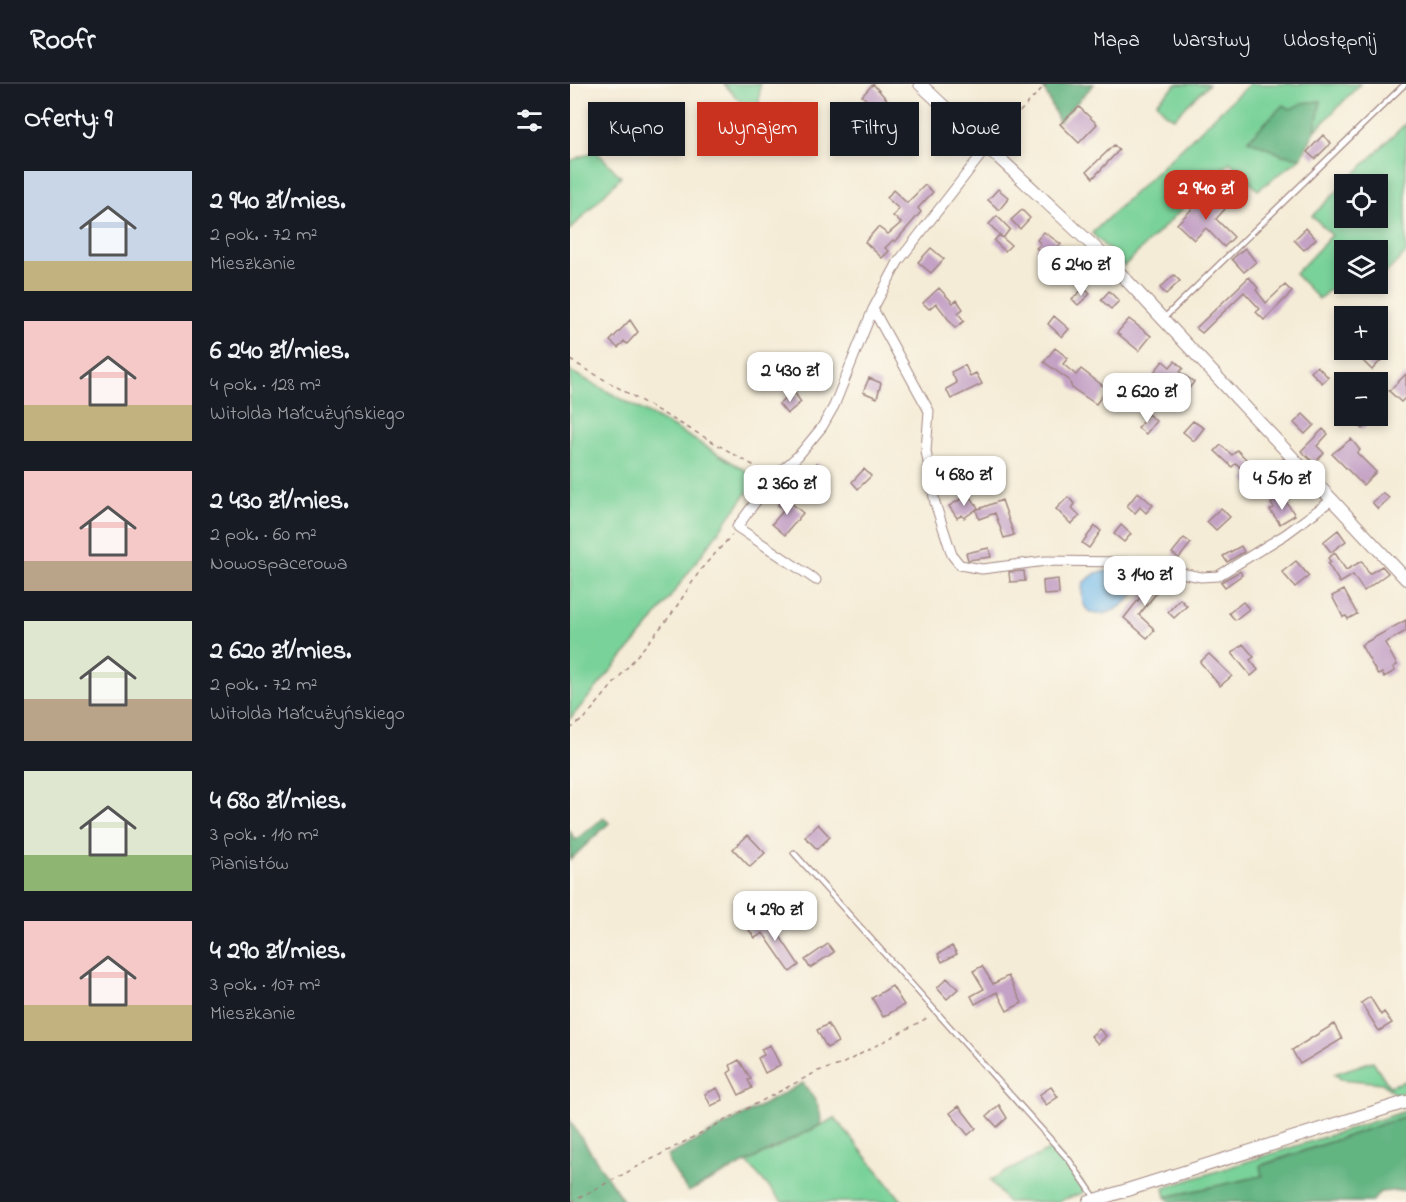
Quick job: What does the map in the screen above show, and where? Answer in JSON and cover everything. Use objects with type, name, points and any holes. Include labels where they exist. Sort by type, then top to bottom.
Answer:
[{"type":"street","points":[[920,84],[940,102]]},
{"type":"street","points":[[816,580],[738,527],[774,477],[799,455],[834,406],[873,309],[898,261],[980,156]]},
{"type":"street","points":[[999,156],[1066,218],[1164,318],[1406,579]]},
{"type":"street","points":[[873,309],[929,411],[926,451],[935,503],[952,555],[960,565],[982,569],[1046,561],[1125,562],[1201,577],[1218,576],[1278,539],[1333,499]]},
{"type":"street","points":[[1093,1201],[1406,1102]]},
{"type":"lane","points":[[1164,318],[1405,84]]},
{"type":"lane","points":[[794,853],[939,1012],[1068,1160],[1093,1201]]},
{"type":"path","points":[[1021,111],[1046,84]]},
{"type":"path","points":[[570,360],[774,477]]},
{"type":"path","points":[[570,729],[585,718],[659,629],[701,569],[738,527]]},
{"type":"path","points":[[571,1202],[808,1076],[840,1065],[939,1012]]},
{"type":"green space","points":[[724,84],[760,84],[759,102],[741,102]]},
{"type":"green space","points":[[1042,84],[1094,84],[1059,122]]},
{"type":"green space","points":[[1177,84],[1209,84],[1174,118],[1166,114],[1157,102]]},
{"type":"green space","points":[[1249,84],[1360,84],[1315,131],[1320,101],[1302,103],[1291,110],[1283,106],[1248,140],[1283,155],[1301,158],[1258,190],[1230,162],[1124,266],[1092,233]]},
{"type":"green space","points":[[1321,101],[1315,131],[1301,158],[1283,155],[1248,140],[1283,105],[1291,109],[1302,103]]},
{"type":"green space","points":[[1406,123],[1406,253],[1388,271],[1388,240],[1334,240],[1334,286],[1319,299],[1295,274],[1332,235],[1312,216],[1334,194],[1334,228],[1388,228],[1388,174],[1354,174]]},
{"type":"green space","points":[[588,154],[588,156],[601,156],[621,177],[570,230],[570,161]]},
{"type":"green space","points":[[570,371],[673,427],[758,478],[649,626],[570,719]]},
{"type":"green space","points":[[604,818],[609,823],[570,860],[570,831],[575,840]]},
{"type":"green space","points":[[1373,1061],[1389,1086],[1406,1081],[1406,1092],[1396,1095],[1382,1083],[1341,1079],[1334,1074]]},
{"type":"green space","points":[[803,1083],[819,1108],[820,1125],[688,1192],[669,1163],[668,1156]]},
{"type":"green space","points":[[1406,1111],[1406,1116],[1261,1165],[1262,1176],[1166,1197],[1164,1188]]},
{"type":"green space","points":[[1406,1116],[1406,1190],[1380,1192],[1372,1202],[1171,1202],[1166,1197],[1262,1176],[1260,1166]]},
{"type":"green space","points":[[835,1118],[903,1202],[782,1202],[747,1162]]},
{"type":"green space","points":[[570,1121],[624,1202],[570,1202]]},
{"type":"green space","points":[[1053,1148],[1084,1185],[1083,1193],[1056,1202],[1007,1202],[990,1180]]},
{"type":"water","points":[[1108,571],[1127,581],[1135,592],[1119,608],[1100,614],[1091,613],[1085,607],[1082,598],[1083,583],[1096,573]]},
{"type":"building","points":[[873,84],[889,102],[869,102],[862,96]]},
{"type":"building","points":[[1079,107],[1097,124],[1079,143],[1060,124]]},
{"type":"building","points":[[1323,135],[1331,143],[1315,159],[1307,152]]},
{"type":"building","points":[[1114,145],[1119,150],[1093,178],[1087,171]]},
{"type":"building","points":[[925,185],[933,192],[918,208],[921,212],[895,242],[893,240],[885,248],[889,251],[882,258],[865,242],[878,227],[888,234],[901,223],[893,216],[899,209],[887,198],[893,190],[907,203]]},
{"type":"building","points":[[998,189],[1009,198],[999,210],[988,200]]},
{"type":"building","points":[[1208,193],[1225,209],[1216,219],[1234,237],[1224,247],[1206,228],[1194,240],[1177,224]]},
{"type":"building","points":[[1022,210],[1030,218],[1020,229],[1011,220]]},
{"type":"building","points":[[997,216],[1010,229],[1003,238],[989,224]]},
{"type":"building","points":[[1306,228],[1316,239],[1304,250],[1294,240]]},
{"type":"building","points":[[1044,232],[1061,244],[1047,258],[1036,248],[1041,244],[1037,240]]},
{"type":"building","points":[[999,235],[1011,245],[1005,251],[994,241]]},
{"type":"building","points":[[931,248],[944,259],[931,273],[918,262]]},
{"type":"building","points":[[1245,248],[1256,262],[1244,272],[1232,259]]},
{"type":"building","points":[[1076,258],[1089,270],[1077,282],[1064,271]]},
{"type":"building","points":[[1174,275],[1180,281],[1166,294],[1160,288]]},
{"type":"building","points":[[1249,277],[1266,303],[1285,285],[1292,292],[1264,320],[1256,312],[1260,309],[1244,292],[1202,333],[1196,328]]},
{"type":"building","points":[[939,288],[953,303],[957,300],[963,309],[958,313],[964,321],[955,328],[936,303],[929,309],[923,303]]},
{"type":"building","points":[[1084,288],[1090,294],[1078,305],[1072,299]]},
{"type":"building","points":[[1109,291],[1119,301],[1111,309],[1101,300]]},
{"type":"building","points":[[1054,316],[1069,329],[1062,337],[1048,324]]},
{"type":"building","points":[[1129,319],[1151,336],[1139,351],[1117,333]]},
{"type":"building","points":[[630,320],[638,332],[627,344],[624,341],[618,348],[610,341]]},
{"type":"building","points":[[1055,348],[1068,358],[1063,364],[1076,375],[1081,369],[1107,389],[1096,404],[1072,388],[1069,380],[1044,362]]},
{"type":"building","points":[[1362,360],[1381,360],[1372,370]]},
{"type":"building","points":[[1163,361],[1170,367],[1175,361],[1183,368],[1180,372],[1194,382],[1174,408],[1151,389],[1160,378],[1153,373]]},
{"type":"building","points":[[965,365],[970,376],[976,373],[982,384],[951,399],[946,389],[957,383],[951,372]]},
{"type":"building","points":[[1317,366],[1328,377],[1322,383],[1311,372]]},
{"type":"building","points":[[1406,374],[1406,397],[1401,402],[1389,391]]},
{"type":"building","points":[[869,378],[881,383],[877,398],[863,392]]},
{"type":"building","points":[[794,392],[801,402],[787,414],[779,404]]},
{"type":"building","points":[[1148,414],[1156,421],[1146,434],[1138,428]]},
{"type":"building","points":[[1303,414],[1314,425],[1305,434],[1294,423]]},
{"type":"building","points":[[1193,421],[1204,428],[1194,441],[1183,432]]},
{"type":"building","points":[[1323,429],[1328,434],[1317,446],[1324,453],[1314,463],[1301,451]]},
{"type":"building","points":[[1351,439],[1360,450],[1357,453],[1376,472],[1363,485],[1332,454]]},
{"type":"building","points":[[1221,445],[1232,455],[1237,450],[1266,479],[1255,490],[1244,480],[1248,476],[1236,463],[1232,467],[1215,451]]},
{"type":"building","points":[[1283,459],[1289,465],[1272,480],[1267,474]]},
{"type":"building","points":[[817,463],[827,472],[814,487],[804,478]]},
{"type":"building","points":[[864,469],[871,476],[858,489],[852,482]]},
{"type":"building","points":[[1138,492],[1153,505],[1146,513],[1140,507],[1135,513],[1127,506]]},
{"type":"building","points":[[1383,493],[1389,498],[1378,509],[1372,502]]},
{"type":"building","points":[[784,497],[803,513],[785,535],[772,524],[784,510],[778,505]]},
{"type":"building","points":[[964,497],[965,500],[971,497],[978,508],[964,518],[962,515],[957,518],[949,506]]},
{"type":"building","points":[[1068,497],[1075,504],[1072,508],[1080,516],[1071,524],[1056,509]]},
{"type":"building","points":[[1279,498],[1282,502],[1285,500],[1295,515],[1280,524],[1270,510],[1274,508],[1271,504]]},
{"type":"building","points":[[1002,500],[1014,535],[1004,538],[995,513],[979,519],[976,510]]},
{"type":"building","points":[[1221,508],[1230,517],[1216,530],[1207,521]]},
{"type":"building","points":[[1121,525],[1131,534],[1124,542],[1114,534]]},
{"type":"building","points":[[1095,526],[1101,531],[1089,548],[1082,543]]},
{"type":"building","points":[[1338,530],[1346,541],[1331,552],[1323,542]]},
{"type":"building","points":[[1184,538],[1191,543],[1179,558],[1172,553]]},
{"type":"building","points":[[1241,546],[1244,552],[1227,562],[1223,556]]},
{"type":"building","points":[[989,548],[991,557],[968,560],[966,553]]},
{"type":"building","points":[[1335,553],[1346,570],[1362,561],[1369,574],[1382,566],[1388,573],[1364,591],[1353,575],[1340,583],[1328,564],[1331,562],[1328,558]]},
{"type":"building","points":[[1296,561],[1309,576],[1295,587],[1282,572]]},
{"type":"building","points":[[1024,571],[1025,581],[1010,582],[1009,572]]},
{"type":"building","points":[[1240,571],[1242,575],[1225,587],[1221,582]]},
{"type":"building","points":[[1158,575],[1171,583],[1166,589],[1162,586],[1139,615],[1153,628],[1154,631],[1147,638],[1124,618]]},
{"type":"building","points":[[1058,579],[1059,594],[1044,595],[1043,581]]},
{"type":"building","points":[[1344,590],[1357,614],[1348,619],[1346,616],[1343,617],[1332,596]]},
{"type":"building","points":[[1180,599],[1187,606],[1174,618],[1168,612]]},
{"type":"building","points":[[1243,602],[1249,609],[1235,620],[1229,613]]},
{"type":"building","points":[[1406,620],[1406,631],[1385,643],[1397,665],[1393,667],[1395,671],[1384,677],[1382,673],[1378,675],[1361,645]]},
{"type":"building","points":[[1243,644],[1254,657],[1250,660],[1258,670],[1251,676],[1232,653]]},
{"type":"building","points":[[1209,654],[1232,676],[1220,686],[1200,662]]},
{"type":"building","points":[[818,824],[830,837],[817,849],[805,837]]},
{"type":"building","points":[[748,835],[765,853],[750,867],[733,849]]},
{"type":"building","points":[[800,904],[811,916],[797,929],[786,917]]},
{"type":"building","points":[[770,917],[775,925],[773,926],[799,965],[790,972],[763,933],[755,938],[749,930]]},
{"type":"building","points":[[828,944],[834,952],[810,968],[805,960]]},
{"type":"building","points":[[952,946],[957,954],[942,962],[938,954]]},
{"type":"building","points":[[982,966],[993,984],[1008,976],[1022,1003],[1007,1011],[997,992],[975,1004],[971,996],[984,989],[973,971]]},
{"type":"building","points":[[947,978],[958,989],[947,999],[937,988]]},
{"type":"building","points":[[892,986],[904,1005],[883,1017],[872,998]]},
{"type":"building","points":[[1370,997],[1381,1015],[1384,1012],[1392,1023],[1379,1031],[1361,1003]]},
{"type":"building","points":[[828,1024],[838,1042],[827,1048],[817,1030]]},
{"type":"building","points":[[1334,1024],[1342,1039],[1300,1064],[1292,1050]]},
{"type":"building","points":[[1099,1029],[1106,1036],[1098,1044],[1091,1036]]},
{"type":"building","points":[[770,1045],[780,1065],[765,1073],[758,1058],[764,1055],[761,1049]]},
{"type":"building","points":[[739,1060],[751,1079],[748,1080],[752,1088],[739,1095],[728,1073],[732,1070],[730,1065]]},
{"type":"building","points":[[1051,1087],[1058,1097],[1046,1105],[1039,1095]]},
{"type":"building","points":[[717,1088],[723,1100],[711,1106],[705,1094]]},
{"type":"building","points":[[999,1105],[1007,1118],[997,1127],[987,1116]]},
{"type":"building","points":[[959,1106],[976,1128],[968,1135],[950,1113]]}]
